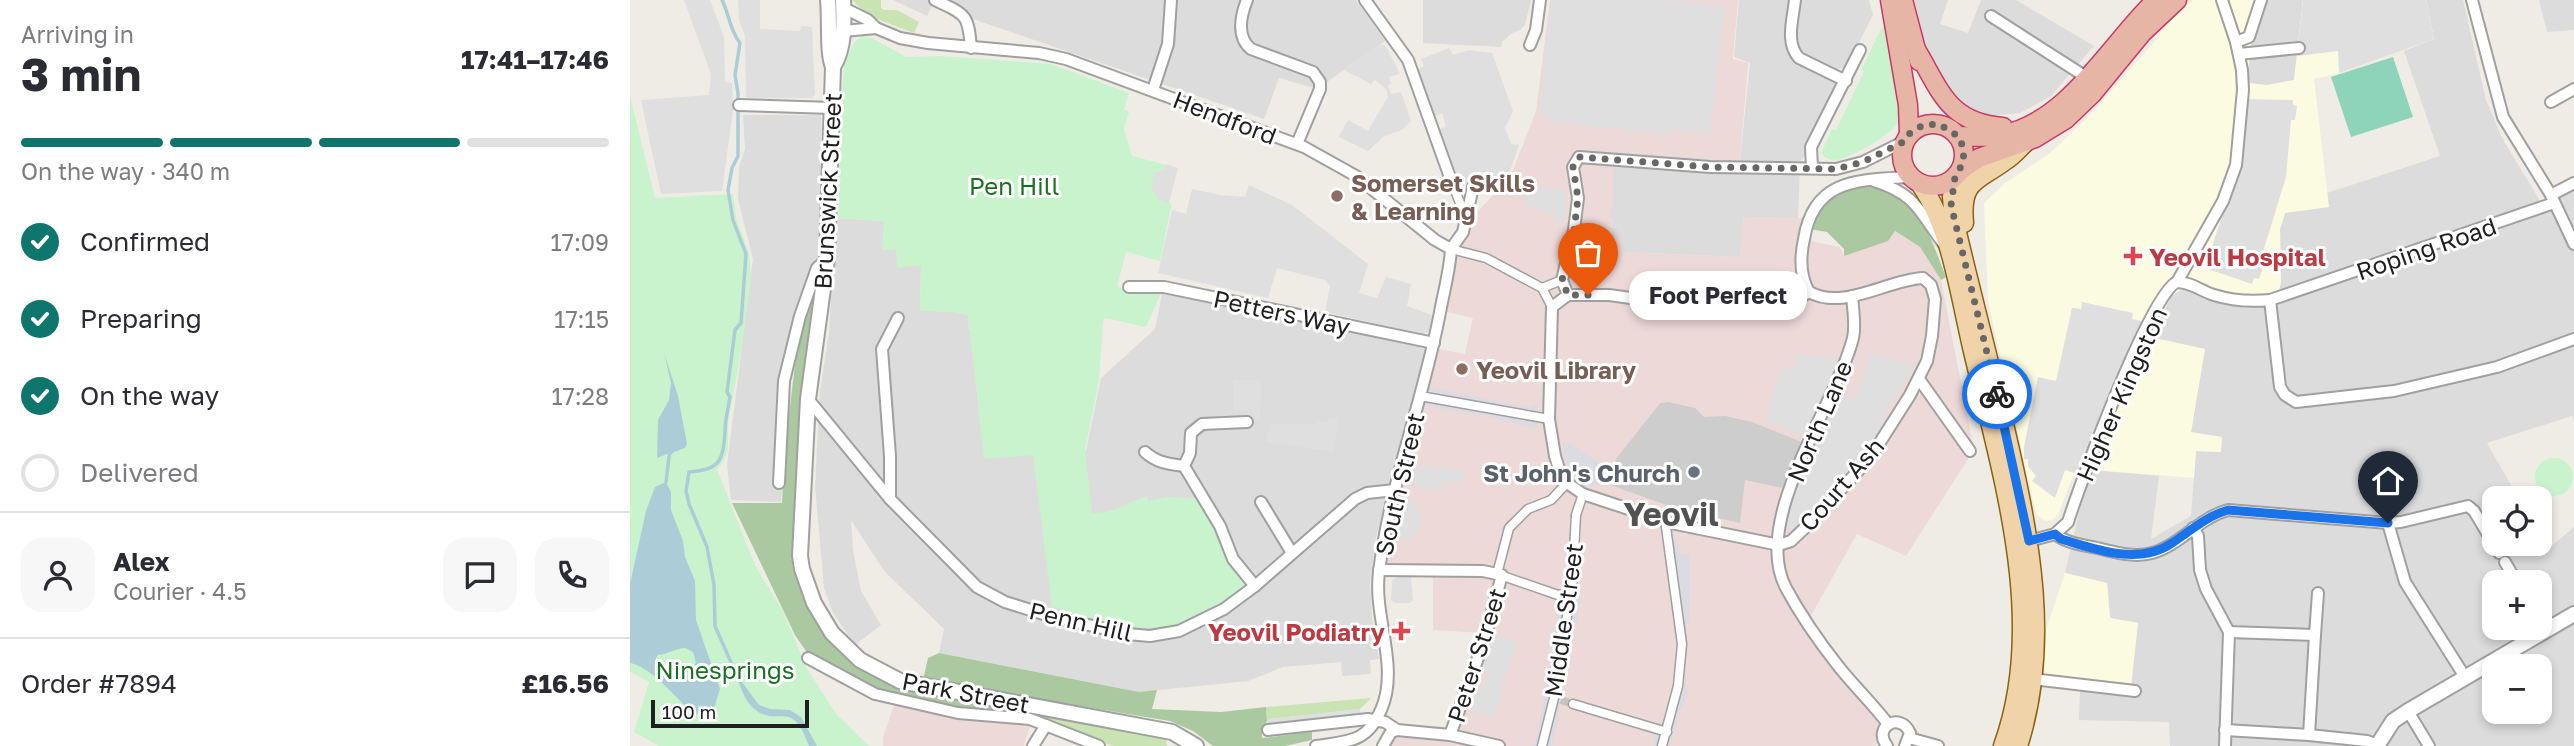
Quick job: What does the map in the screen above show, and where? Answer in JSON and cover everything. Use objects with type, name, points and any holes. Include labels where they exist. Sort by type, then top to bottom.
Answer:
[{"type":"highway","points":[[1890,0],[1908,105],[1907,138],[1902,160],[1915,181],[1936,187],[1950,182],[1979,158],[2024,134],[2057,107],[2156,0]]},
{"type":"highway","points":[[1903,0],[1930,93],[1964,149],[1958,174]]},
{"type":"highway","points":[[1907,138],[1923,125],[1931,124],[1951,131],[2000,135],[2024,134],[2056,125],[2074,112],[2142,33],[2177,0]]},
{"type":"highway","points":[[1917,51],[1942,96],[1958,114],[1983,125],[2024,134]]},
{"type":"main road","points":[[1969,280],[1963,208],[1967,189],[1978,177],[2007,160],[2024,134]]},
{"type":"main road","points":[[1958,174],[1951,205],[2029,541],[2035,610],[2032,679],[2007,743]]},
{"type":"main road","points":[[1915,181],[1931,201],[1948,251],[2001,471],[2020,575],[2022,638],[2007,743]]},
{"type":"street","name":"Brunswick Street","points":[[807,399],[827,259],[833,66],[829,57],[828,0]]},
{"type":"street","points":[[935,0],[963,14],[969,24],[971,48]]},
{"type":"street","points":[[1153,90],[1168,44],[1171,0]]},
{"type":"street","points":[[1247,0],[1241,27],[1245,44],[1251,49],[1313,72],[1320,82],[1320,89],[1297,144]]},
{"type":"street","points":[[1365,0],[1402,44],[1466,218]]},
{"type":"street","points":[[1530,44],[1536,30],[1540,0]]},
{"type":"street","points":[[1795,0],[1790,44],[1793,52],[1799,58],[1846,81]]},
{"type":"street","name":"Higher Kingston","points":[[2055,534],[2068,522],[2139,344],[2166,291],[2178,282],[2223,201],[2236,165],[2243,90],[2239,54],[2222,0]]},
{"type":"street","points":[[2236,42],[2249,37],[2261,0]]},
{"type":"street","points":[[2472,0],[2503,117],[2552,199],[2574,244]]},
{"type":"street","name":"Brunswick Street","points":[[833,66],[838,60],[844,4]]},
{"type":"street","name":"Hendford","points":[[844,4],[876,28],[900,38],[1055,56],[1297,144],[1356,176],[1435,240],[1451,249],[1486,258],[1542,288]]},
{"type":"street","points":[[1991,16],[2086,78]]},
{"type":"street","points":[[830,18],[843,31]]},
{"type":"street","name":"Hendford","points":[[843,31],[876,28]]},
{"type":"street","points":[[2239,54],[2299,48]]},
{"type":"street","points":[[1812,168],[1811,147],[1860,50]]},
{"type":"street","points":[[2551,102],[2574,89]]},
{"type":"street","points":[[739,105],[832,108]]},
{"type":"street","points":[[1568,295],[1562,280],[1574,230],[1578,198],[1573,167],[1579,157],[1710,167],[1836,169],[1850,166],[1907,138]]},
{"type":"street","points":[[1852,296],[1822,299],[1809,292],[1803,281],[1801,251],[1813,208],[1838,187],[1868,180],[1915,181]]},
{"type":"street","points":[[1868,180],[1896,189],[1912,200],[1948,251]]},
{"type":"street","name":"Roping Road","points":[[2178,282],[2190,284],[2212,295],[2238,301],[2270,300],[2552,199],[2574,183]]},
{"type":"street","name":"South Street","points":[[1368,732],[1383,706],[1387,678],[1377,590],[1379,570],[1395,490],[1434,343],[1451,249],[1463,232],[1473,187]]},
{"type":"street","points":[[779,483],[784,381],[800,316],[817,268],[827,259]]},
{"type":"street","name":"Court Ash","points":[[1779,545],[1791,541],[1811,522],[1870,457],[1919,379],[1927,361],[1935,299],[1931,285],[1923,278],[1911,278],[1852,296]]},
{"type":"street","points":[[1562,280],[1542,288],[1552,307],[1549,419],[1555,456],[1567,483],[1583,494],[1671,523],[1779,545]]},
{"type":"street","name":"Petters Way","points":[[1129,287],[1164,287],[1434,343]]},
{"type":"street","points":[[1552,307],[1568,295],[1609,295],[1681,305],[1741,306],[1796,300],[1809,292]]},
{"type":"street","name":"North Lane","points":[[1852,296],[1854,336],[1782,511],[1779,545],[1781,574],[1785,587],[1828,653],[1888,724],[1896,721],[1905,725],[1907,742]]},
{"type":"street","points":[[2270,300],[2280,387],[2288,398],[2296,402],[2394,391],[2497,367],[2574,339]]},
{"type":"street","points":[[890,499],[890,456],[882,349],[898,318]]},
{"type":"street","points":[[1919,379],[1970,451]]},
{"type":"street","points":[[1420,396],[1549,419]]},
{"type":"street","name":"Penn Hill","points":[[807,399],[890,499],[977,587],[1005,602],[1050,616],[1127,634],[1150,636],[1179,631],[1224,609],[1255,586],[1355,499],[1367,494],[1395,490]]},
{"type":"street","name":"Park Street","points":[[807,399],[800,519],[802,569],[814,603],[832,633],[846,648],[874,669],[900,681],[1172,732],[1186,743]]},
{"type":"street","points":[[1184,467],[1190,453],[1191,433],[1202,424],[1247,422]]},
{"type":"street","points":[[1149,460],[1184,467],[1220,526],[1233,559],[1255,586]]},
{"type":"street","points":[[1499,574],[1509,528],[1528,509],[1551,500],[1567,483]]},
{"type":"street","name":"Middle Street","points":[[1542,746],[1557,699],[1568,594],[1572,586],[1576,515],[1583,494]]},
{"type":"street","points":[[1261,502],[1292,553]]},
{"type":"street","points":[[2029,541],[2055,534],[2061,539],[2117,553],[2145,554],[2168,546],[2214,514],[2228,510],[2388,523],[2468,506],[2474,511],[2510,570]]},
{"type":"street","points":[[1662,746],[1678,686],[1682,644],[1666,527],[1671,523]]},
{"type":"street","points":[[2388,523],[2405,582],[2465,677]]},
{"type":"street","points":[[2193,528],[2199,536],[2200,570],[2206,589],[2229,632],[2225,746]]},
{"type":"street","points":[[1379,570],[1483,571],[1558,595],[1568,594]]},
{"type":"street","name":"Peter Street","points":[[1450,736],[1483,644],[1499,574]]},
{"type":"street","points":[[2309,735],[2318,593]]},
{"type":"street","points":[[2552,623],[2574,614]]},
{"type":"street","points":[[2229,632],[2315,635]]},
{"type":"street","points":[[2225,730],[2367,741],[2377,746],[2393,720],[2522,640]]},
{"type":"street","points":[[808,658],[875,694],[958,713],[1030,719],[1099,746]]},
{"type":"street","points":[[2032,679],[2135,691]]},
{"type":"street","points":[[1573,704],[1667,732]]},
{"type":"street","points":[[2408,711],[2428,746]]},
{"type":"street","points":[[1268,730],[1376,720],[1397,730]]},
{"type":"street","points":[[1887,746],[1882,735],[1888,724]]},
{"type":"street","points":[[1033,746],[1046,725]]},
{"type":"street","points":[[1383,746],[1391,732],[1397,730],[1450,736],[1499,746]]},
{"type":"street","points":[[1316,746],[1351,741],[1368,732],[1378,746]]},
{"type":"street","points":[[1907,742],[1938,746]]},
{"type":"shaded area","points":[[684,0],[710,0],[724,37],[725,82],[732,83],[733,110],[722,191],[661,194],[641,100],[709,95],[711,74]]},
{"type":"shaded area","points":[[738,0],[760,0],[760,29],[800,31],[801,26],[812,27],[815,94],[812,98],[746,98],[745,35],[739,21]]},
{"type":"shaded area","points":[[893,0],[1356,0],[1385,41],[1317,89],[1279,78],[1264,119],[932,5],[927,16]]},
{"type":"shaded area","points":[[1423,0],[1531,0],[1525,25],[1502,42],[1501,47],[1423,43]]},
{"type":"shaded area","points":[[1550,0],[1738,0],[1733,59],[1748,63],[1740,161],[1613,151],[1613,203],[1609,214],[1613,220],[1612,236],[1623,239],[1622,252],[1740,257],[1744,217],[1809,218],[1810,241],[1840,247],[1844,256],[1894,231],[1920,247],[1941,280],[1974,450],[1906,556],[1857,534],[1804,628],[1878,720],[1876,746],[1388,746],[1391,737],[1414,725],[1447,727],[1482,633],[1433,630],[1433,573],[1387,572],[1391,532],[1422,405],[1439,349],[1465,354],[1473,318],[1447,312],[1453,270],[1469,220],[1510,178],[1536,111]]},
{"type":"shaded area","points":[[1551,0],[1669,0],[1725,6],[1710,134],[1673,130],[1671,134],[1548,122],[1540,108]]},
{"type":"shaded area","points":[[1739,0],[1869,0],[1873,15],[1847,66],[1836,70],[1839,86],[1800,164],[1798,218],[1744,217],[1740,257],[1622,252],[1611,237],[1613,220],[1609,215],[1613,151],[1740,161],[1750,63],[1734,57]]},
{"type":"shaded area","points":[[1914,0],[1948,0],[1940,24],[1968,33],[1981,0],[2016,0],[2094,46],[2050,97],[2020,113],[1988,116],[1967,107],[1951,91],[1934,64],[1922,34]]},
{"type":"shaded area","name":"Yeovil Hospital","points":[[2193,0],[2255,0],[2244,32],[2252,35],[2247,83],[2267,85],[2294,80],[2303,0],[2426,0],[2434,39],[2339,73],[2314,79],[2329,207],[2285,213],[2280,229],[2281,282],[2276,305],[2245,308],[2204,299],[2181,290],[2172,295],[2150,337],[2205,349],[2191,432],[2222,437],[2221,452],[2196,451],[2194,478],[2093,470],[2074,473],[2058,515],[2045,521],[2036,514],[1988,301],[1984,203],[2005,183],[2050,153],[2087,118],[2151,46],[2164,27]]},
{"type":"shaded area","points":[[2266,0],[2303,0],[2294,81],[2267,85],[2247,83],[2252,35]]},
{"type":"shaded area","points":[[2303,0],[2426,0],[2434,39],[2339,73],[2338,51],[2297,56]]},
{"type":"shaded area","points":[[2426,0],[2463,0],[2486,100],[2502,138],[2542,204],[2574,189],[2574,419],[2572,416],[2487,443],[2512,486],[2482,486],[2482,556],[2552,556],[2552,546],[2574,527],[2574,746],[2170,746],[2169,722],[2079,720],[2080,691],[2136,695],[2131,686],[2138,623],[2110,618],[2107,583],[2065,573],[2083,495],[2093,470],[2159,476],[2151,539],[2191,516],[2196,451],[2221,452],[2191,432],[2205,349],[2150,337],[2172,295],[2181,290],[2204,299],[2281,282],[2280,229],[2285,213],[2328,207],[2327,193],[2440,156],[2404,51],[2434,39]]},
{"type":"shaded area","points":[[2539,0],[2574,0],[2574,30],[2547,32]]},
{"type":"shaded area","points":[[1379,45],[1387,48],[1400,74],[1389,77],[1391,84],[1388,85],[1391,94],[1401,92],[1411,121],[1402,130],[1384,136],[1368,151],[1339,137],[1348,120],[1368,131],[1388,97],[1386,89],[1375,80],[1371,84],[1344,70]]},
{"type":"shaded area","points":[[1449,48],[1453,55],[1469,50],[1492,53],[1513,111],[1505,128],[1511,144],[1519,145],[1507,180],[1484,187],[1483,183],[1466,189],[1466,184],[1460,186],[1440,129],[1446,126],[1442,113],[1434,116],[1418,69],[1424,66],[1421,59]]},
{"type":"shaded area","points":[[2244,99],[2293,100],[2293,105],[2297,106],[2295,120],[2291,120],[2286,177],[2259,265],[2263,267],[2259,279],[2254,278],[2252,284],[2205,268],[2239,164]]},
{"type":"shaded area","points":[[743,115],[821,115],[821,272],[792,370],[781,502],[731,500],[727,465],[753,259],[738,199],[739,167],[745,149]]},
{"type":"shaded area","points":[[1166,164],[1178,168],[1169,203],[1159,200],[1151,188],[1154,173],[1165,169]]},
{"type":"shaded area","points":[[1249,185],[1292,205],[1368,264],[1359,293],[1377,298],[1386,277],[1411,284],[1407,306],[1435,316],[1432,330],[1424,334],[1325,312],[1330,286],[1325,280],[1277,268],[1268,298],[1158,273],[1172,210],[1186,214],[1192,189],[1245,197]]},
{"type":"shaded area","points":[[1529,187],[1565,189],[1564,222],[1553,221],[1555,213],[1524,207]]},
{"type":"shaded area","points":[[836,218],[884,221],[883,250],[896,249],[921,265],[920,310],[968,315],[969,329],[1056,452],[1086,451],[1101,378],[1155,329],[1164,285],[1430,345],[1376,537],[1370,583],[1372,619],[1379,659],[1370,660],[1371,674],[1342,676],[1341,662],[1283,667],[1248,681],[1139,692],[939,653],[944,629],[884,571],[851,520],[853,550],[861,591],[881,625],[855,645],[833,613],[824,588],[815,486],[820,390],[829,333]]},
{"type":"shaded area","points":[[2082,302],[2133,313],[2132,319],[2142,321],[2077,474],[2065,470],[2055,498],[2032,481],[2036,476],[2028,466],[2028,459],[2024,459],[2024,447],[2038,377],[2056,381],[2072,308],[2081,309]]},
{"type":"shaded area","points":[[1796,354],[1826,356],[1839,361],[1804,436],[1766,421],[1781,366],[1793,366]]},
{"type":"shaded area","points":[[1871,354],[1916,365],[1883,419],[1886,421],[1885,429],[1868,455],[1794,534],[1783,519],[1789,494],[1839,389],[1855,400]]},
{"type":"shaded area","points":[[1233,380],[1261,380],[1260,420],[1252,420],[1252,411],[1233,413]]},
{"type":"shaded area","points":[[1427,387],[1531,408],[1538,403],[1537,429],[1487,416],[1422,405]]},
{"type":"shaded area","points":[[1668,402],[1695,408],[1704,417],[1725,416],[1752,422],[1804,443],[1782,488],[1745,480],[1740,523],[1675,508],[1613,486],[1616,459],[1660,403]]},
{"type":"shaded area","points":[[1329,418],[1338,418],[1334,452],[1265,442],[1270,424],[1316,424],[1317,421],[1327,422]]},
{"type":"shaded area","points":[[1567,442],[1599,463],[1598,486],[1587,485],[1575,476],[1566,461],[1562,444]]},
{"type":"shaded area","points":[[1414,465],[1466,471],[1465,481],[1443,483],[1443,490],[1425,490],[1425,487],[1409,485]]},
{"type":"shaded area","points":[[1405,501],[1418,502],[1416,511],[1420,512],[1418,534],[1413,534],[1412,540],[1397,539]]},
{"type":"shaded area","points":[[1660,527],[1673,530],[1680,554],[1689,555],[1689,623],[1686,624],[1688,694],[1669,746],[1654,746],[1654,735],[1573,704],[1627,714],[1656,724],[1664,722],[1679,659],[1668,541]]},
{"type":"shaded area","points":[[2065,573],[2107,583],[2110,618],[2138,623],[2131,686],[2047,676],[2043,670],[2046,630]]},
{"type":"shaded area","points":[[1399,576],[1411,576],[1413,600],[1410,603],[1395,603],[1391,600],[1392,580]]},
{"type":"shaded area","points":[[1581,598],[1552,746],[1532,746],[1535,743],[1544,700],[1560,605]]},
{"type":"shaded area","points":[[1491,633],[1519,643],[1508,664],[1495,718],[1465,708],[1472,690],[1481,692],[1489,671],[1480,668]]},
{"type":"shaded area","points":[[895,702],[1031,723],[1024,746],[883,746],[883,738]]},
{"type":"shaded area","points":[[1360,709],[1360,725],[1265,738],[1264,727],[1269,719]]},
{"type":"green space","points":[[852,0],[881,0],[881,8],[884,10],[897,10],[919,22],[914,33],[864,14]]},
{"type":"green space","points":[[1883,25],[1889,27],[1900,104],[1896,125],[1867,147],[1841,159],[1828,159],[1821,153],[1832,129],[1836,130]]},
{"type":"green space","name":"Pen Hill","points":[[862,36],[872,38],[906,57],[940,56],[1051,64],[1129,93],[1124,110],[1129,112],[1124,129],[1132,156],[1166,165],[1165,169],[1156,172],[1159,200],[1171,203],[1171,207],[1160,261],[1126,252],[1117,287],[1140,294],[1161,293],[1146,327],[1105,318],[1103,322],[1099,381],[1085,450],[1092,513],[1115,509],[1147,496],[1148,501],[1168,497],[1202,499],[1245,584],[1243,591],[1211,612],[1190,621],[1150,628],[1113,624],[1052,607],[1033,455],[984,459],[968,315],[920,311],[921,265],[897,268],[896,249],[882,250],[884,221],[836,218],[844,63],[854,43]]},
{"type":"green space","points":[[2393,57],[2413,117],[2351,137],[2331,77]]},
{"type":"green space","name":"Ninesprings","points":[[630,96],[655,198],[733,194],[736,218],[749,253],[751,276],[741,353],[728,422],[728,450],[717,469],[757,569],[783,611],[806,667],[836,714],[869,746],[659,746],[634,732],[649,682],[630,672]]},
{"type":"green space","points":[[1874,185],[1890,190],[1905,200],[1921,219],[1946,277],[1941,280],[1920,247],[1895,231],[1888,241],[1844,256],[1844,249],[1827,232],[1809,229],[1821,209],[1834,196],[1851,188]]},
{"type":"green space","points":[[819,276],[794,544],[827,637],[869,674],[902,688],[1032,712],[1031,717],[930,705],[861,685],[808,654],[795,635],[732,503],[782,503],[785,448],[797,348]]},
{"type":"green space","points":[[2547,459],[2561,459],[2572,470],[2572,484],[2561,495],[2552,496],[2552,486],[2536,484],[2536,470]]},
{"type":"green space","points":[[939,653],[1139,692],[1157,690],[1152,709],[1221,712],[1266,707],[1267,721],[1262,730],[1262,738],[1312,731],[1312,740],[1285,746],[1213,746],[1193,731],[1170,721],[923,680],[928,658]]},
{"type":"green space","points":[[1371,698],[1360,709],[1267,721],[1266,707]]},
{"type":"green space","points":[[1032,712],[1163,735],[1167,746],[1113,746],[1031,717]]},
{"type":"water","points":[[664,353],[678,396],[687,444],[669,457],[667,454],[657,458],[658,420],[669,400],[671,383]]},
{"type":"water","points":[[666,482],[671,492],[671,510],[695,581],[696,620],[720,689],[714,708],[694,715],[656,677],[630,663],[630,584],[646,511],[655,487]],"holes":[[[685,648],[693,652],[696,663],[681,673],[670,673],[655,660],[658,655]]]},
{"type":"water","points":[[736,674],[759,705],[770,709],[790,710],[801,717],[817,746],[809,746],[800,727],[791,718],[762,714],[751,706]]},
{"type":"waterway","points":[[722,0],[740,43],[735,75],[738,93],[738,156],[732,168],[728,190],[733,220],[746,254],[741,323],[735,330],[727,392],[730,397],[721,457],[707,469],[689,472],[686,491],[707,547],[714,585],[715,626],[737,676]]},
{"type":"waterway","points":[[666,482],[669,457]]},
{"type":"tunnel","points":[[1561,700],[1573,704]]},
{"type":"way so far","points":[[1588,295],[1568,295],[1562,280],[1574,230],[1578,187],[1573,167],[1579,157],[1710,167],[1836,169],[1863,162],[1905,141],[1909,134],[1923,125],[1939,124],[1958,136],[1964,149],[1961,170],[1955,177],[1951,205],[1997,394]]},
{"type":"place","name":"Somerset Skills & Learning","points":[[1337,196]]},
{"type":"place","name":"Yeovil Hospital","points":[[2133,256]]},
{"type":"place","name":"Foot Perfect","points":[[1588,295]]},
{"type":"place","name":"Yeovil Library","points":[[1462,369]]},
{"type":"place","name":"St John's Church","points":[[1694,472]]},
{"type":"place","name":"Yeovil Podiatry","points":[[1401,631]]},
{"type":"district","name":"Yeovil","points":[[1671,514]]},
{"type":"route","points":[[1997,394],[2029,541],[2055,534],[2061,539],[2117,553],[2154,553],[2214,514],[2228,510],[2388,523]]}]
